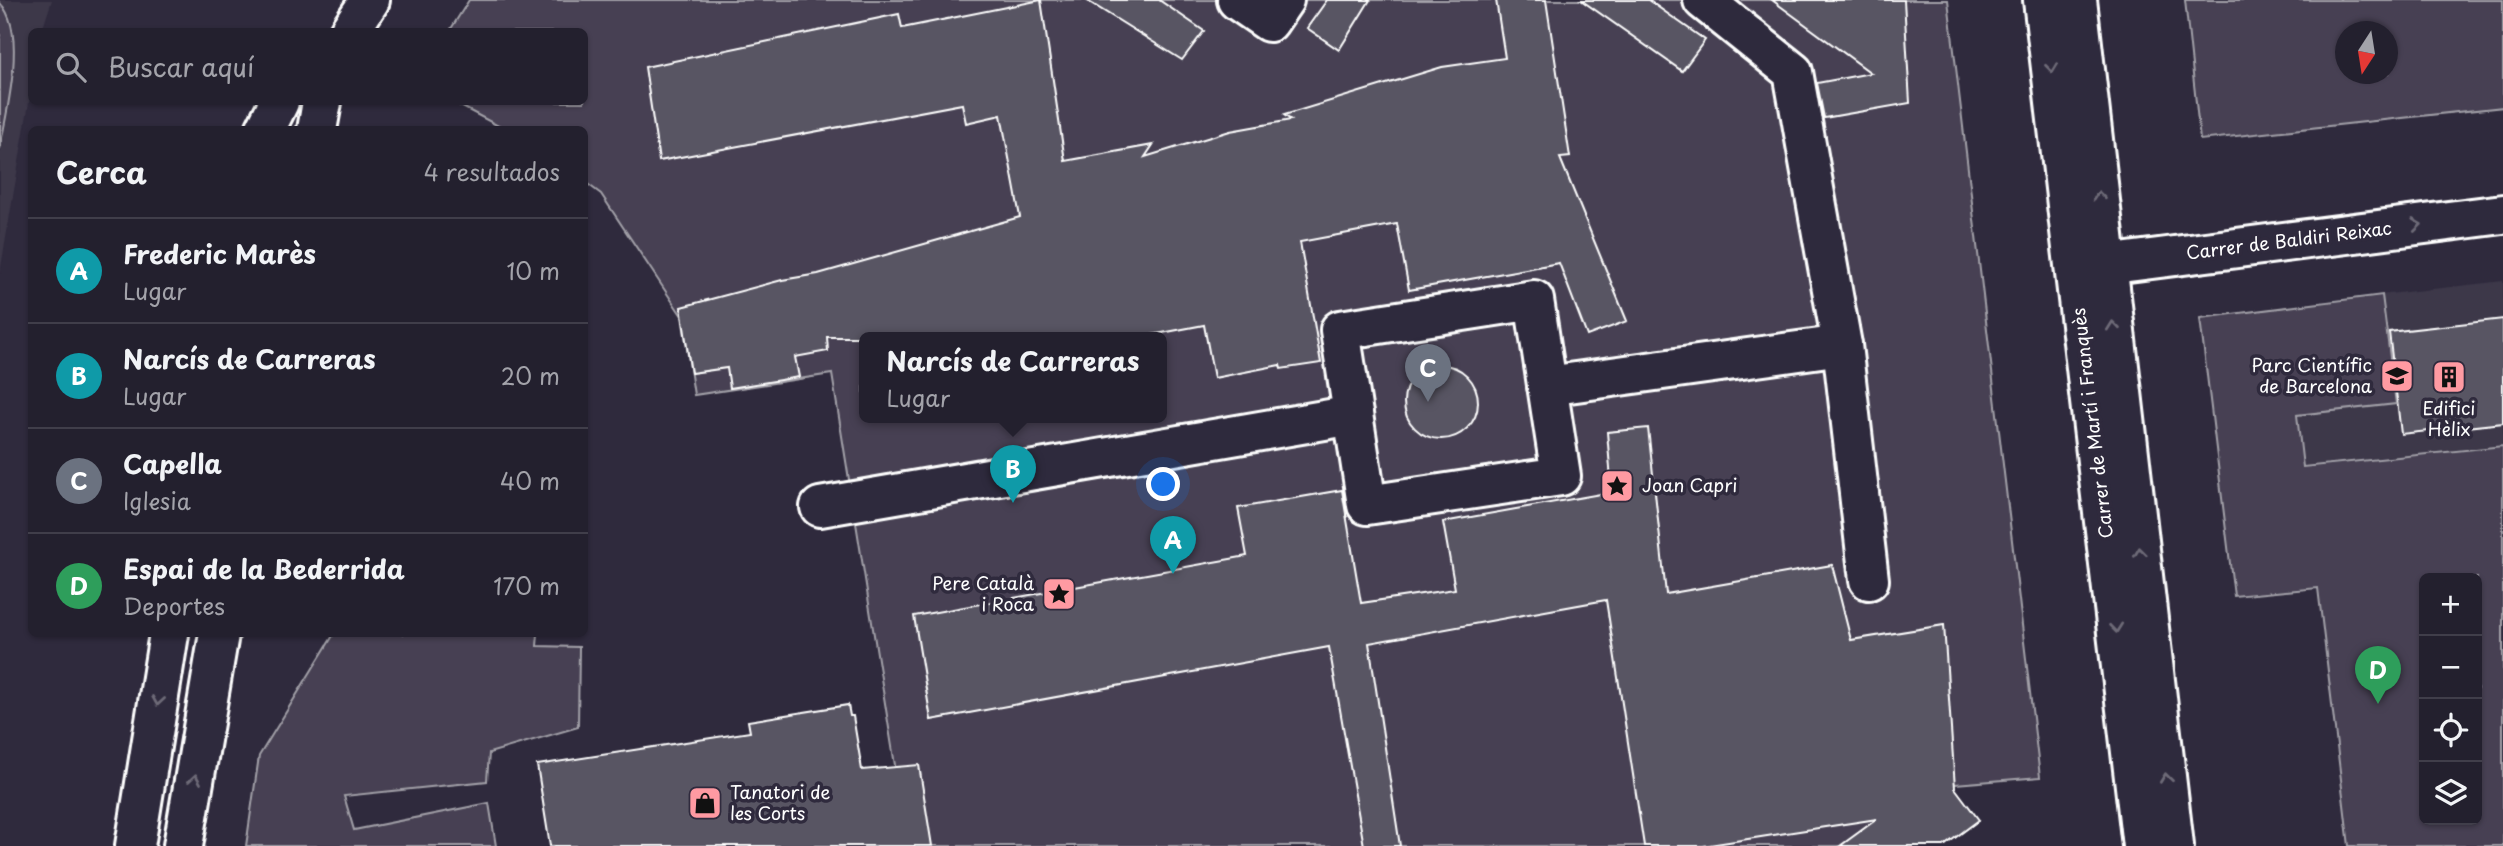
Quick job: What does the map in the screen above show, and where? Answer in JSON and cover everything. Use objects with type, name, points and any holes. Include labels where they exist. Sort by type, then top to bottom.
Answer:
[{"type":"street","points":[[352,28],[370,0]]},
{"type":"street","points":[[1237,0],[1269,22],[1284,0]]},
{"type":"street","points":[[1703,0],[1793,72],[1842,345],[1869,580]]},
{"type":"street","name":"Carrer de Martí i Franquès","points":[[2043,0],[2091,266],[2174,846]]},
{"type":"street","name":"Carrer de Martí i Franquès","points":[[2077,0],[2091,266],[2142,846]]},
{"type":"street","points":[[267,126],[278,105]]},
{"type":"street","points":[[318,126],[321,105]]},
{"type":"street","name":"Carrer de Baldiri Reixac","points":[[2091,266],[2503,214]]},
{"type":"street","points":[[1534,300],[1561,476],[1367,505],[1353,415],[1340,330],[1534,300]]},
{"type":"street","points":[[1547,386],[1842,345]]},
{"type":"street","points":[[820,508],[1353,415]]},
{"type":"street","points":[[135,846],[169,637]]},
{"type":"street","points":[[183,846],[218,637]]},
{"type":"shaded area","points":[[0,0],[52,0],[43,28],[28,28],[29,105],[0,273]]},
{"type":"shaded area","points":[[469,0],[1948,0],[2040,777],[1955,784],[1872,846],[908,846],[832,374],[694,395],[682,316],[601,194],[588,184],[588,126],[498,126],[459,105],[588,105],[588,28],[452,28]]},
{"type":"shaded area","points":[[2185,0],[2503,0],[2503,107],[2200,140]]},
{"type":"shaded area","points":[[0,3],[8,16],[13,33],[14,52],[0,149]]},
{"type":"shaded area","name":"Parc Científic de Barcelona","points":[[2503,281],[2503,446],[2304,468],[2283,306]]},
{"type":"shaded area","points":[[2382,295],[2396,404],[2297,415],[2303,467],[2503,446],[2503,846],[2349,846],[2318,588],[2234,596],[2200,318]]},
{"type":"shaded area","points":[[332,637],[538,637],[537,646],[579,647],[578,727],[489,753],[487,781],[344,796],[354,830],[489,803],[496,846],[246,846],[259,756]]},
{"type":"building","points":[[1041,0],[1065,161],[1153,145],[1145,157],[1230,131],[1291,120],[1284,115],[1442,67],[1505,58],[1496,0],[1546,0],[1570,157],[1560,158],[1627,321],[1587,336],[1559,263],[1409,290],[1397,224],[1300,242],[1321,363],[1281,369],[1280,365],[1214,378],[1204,325],[1167,332],[859,332],[859,337],[827,337],[828,351],[795,357],[799,377],[730,388],[727,368],[691,373],[681,307],[782,280],[818,274],[1020,217],[1001,115],[966,123],[962,104],[659,161],[645,67],[899,14],[902,28]]},
{"type":"building","points":[[1086,0],[1159,0],[1204,31],[1182,60]]},
{"type":"building","points":[[1327,0],[1370,0],[1339,50],[1307,28]]},
{"type":"building","points":[[1581,0],[1648,0],[1705,40],[1682,71]]},
{"type":"building","points":[[1772,0],[1904,0],[1910,103],[1824,118],[1817,83],[1871,73]]},
{"type":"building","name":"Edifici Hèlix","points":[[2503,319],[2503,423],[2401,434],[2389,332]]},
{"type":"building","points":[[1434,365],[1448,365],[1462,371],[1472,381],[1478,402],[1472,423],[1462,433],[1448,439],[1434,439],[1420,433],[1410,423],[1404,409],[1404,395],[1410,381],[1420,371]]},
{"type":"building","points":[[1648,428],[1666,594],[1832,565],[1851,640],[1944,625],[1955,788],[1979,820],[1944,846],[1840,846],[1877,819],[1703,846],[1644,846],[1606,600],[1369,643],[1400,846],[1364,846],[1329,647],[931,720],[914,616],[1247,556],[1238,508],[1342,490],[1361,603],[1455,589],[1443,522],[1612,492],[1607,432]]},
{"type":"building","name":"Tanatori de les Corts","points":[[848,705],[850,716],[853,716],[862,770],[919,765],[932,846],[550,846],[537,765],[750,732],[748,721]]},
{"type":"place","name":"Parc Científic de Barcelona","points":[[2397,376]]},
{"type":"place","name":"Edifici Hèlix","points":[[2449,377]]},
{"type":"place","name":"Capella","points":[[1428,402]]},
{"type":"place","name":"Joan Capri","points":[[1617,486]]},
{"type":"place","name":"Narcís de Carreras","points":[[1013,503]]},
{"type":"place","name":"Frederic Marès","points":[[1173,574]]},
{"type":"place","name":"Pere Català i Roca","points":[[1059,594]]},
{"type":"place","name":"Espai de la Bederrida","points":[[2378,704]]},
{"type":"place","name":"Tanatori de les Corts","points":[[705,803]]}]
